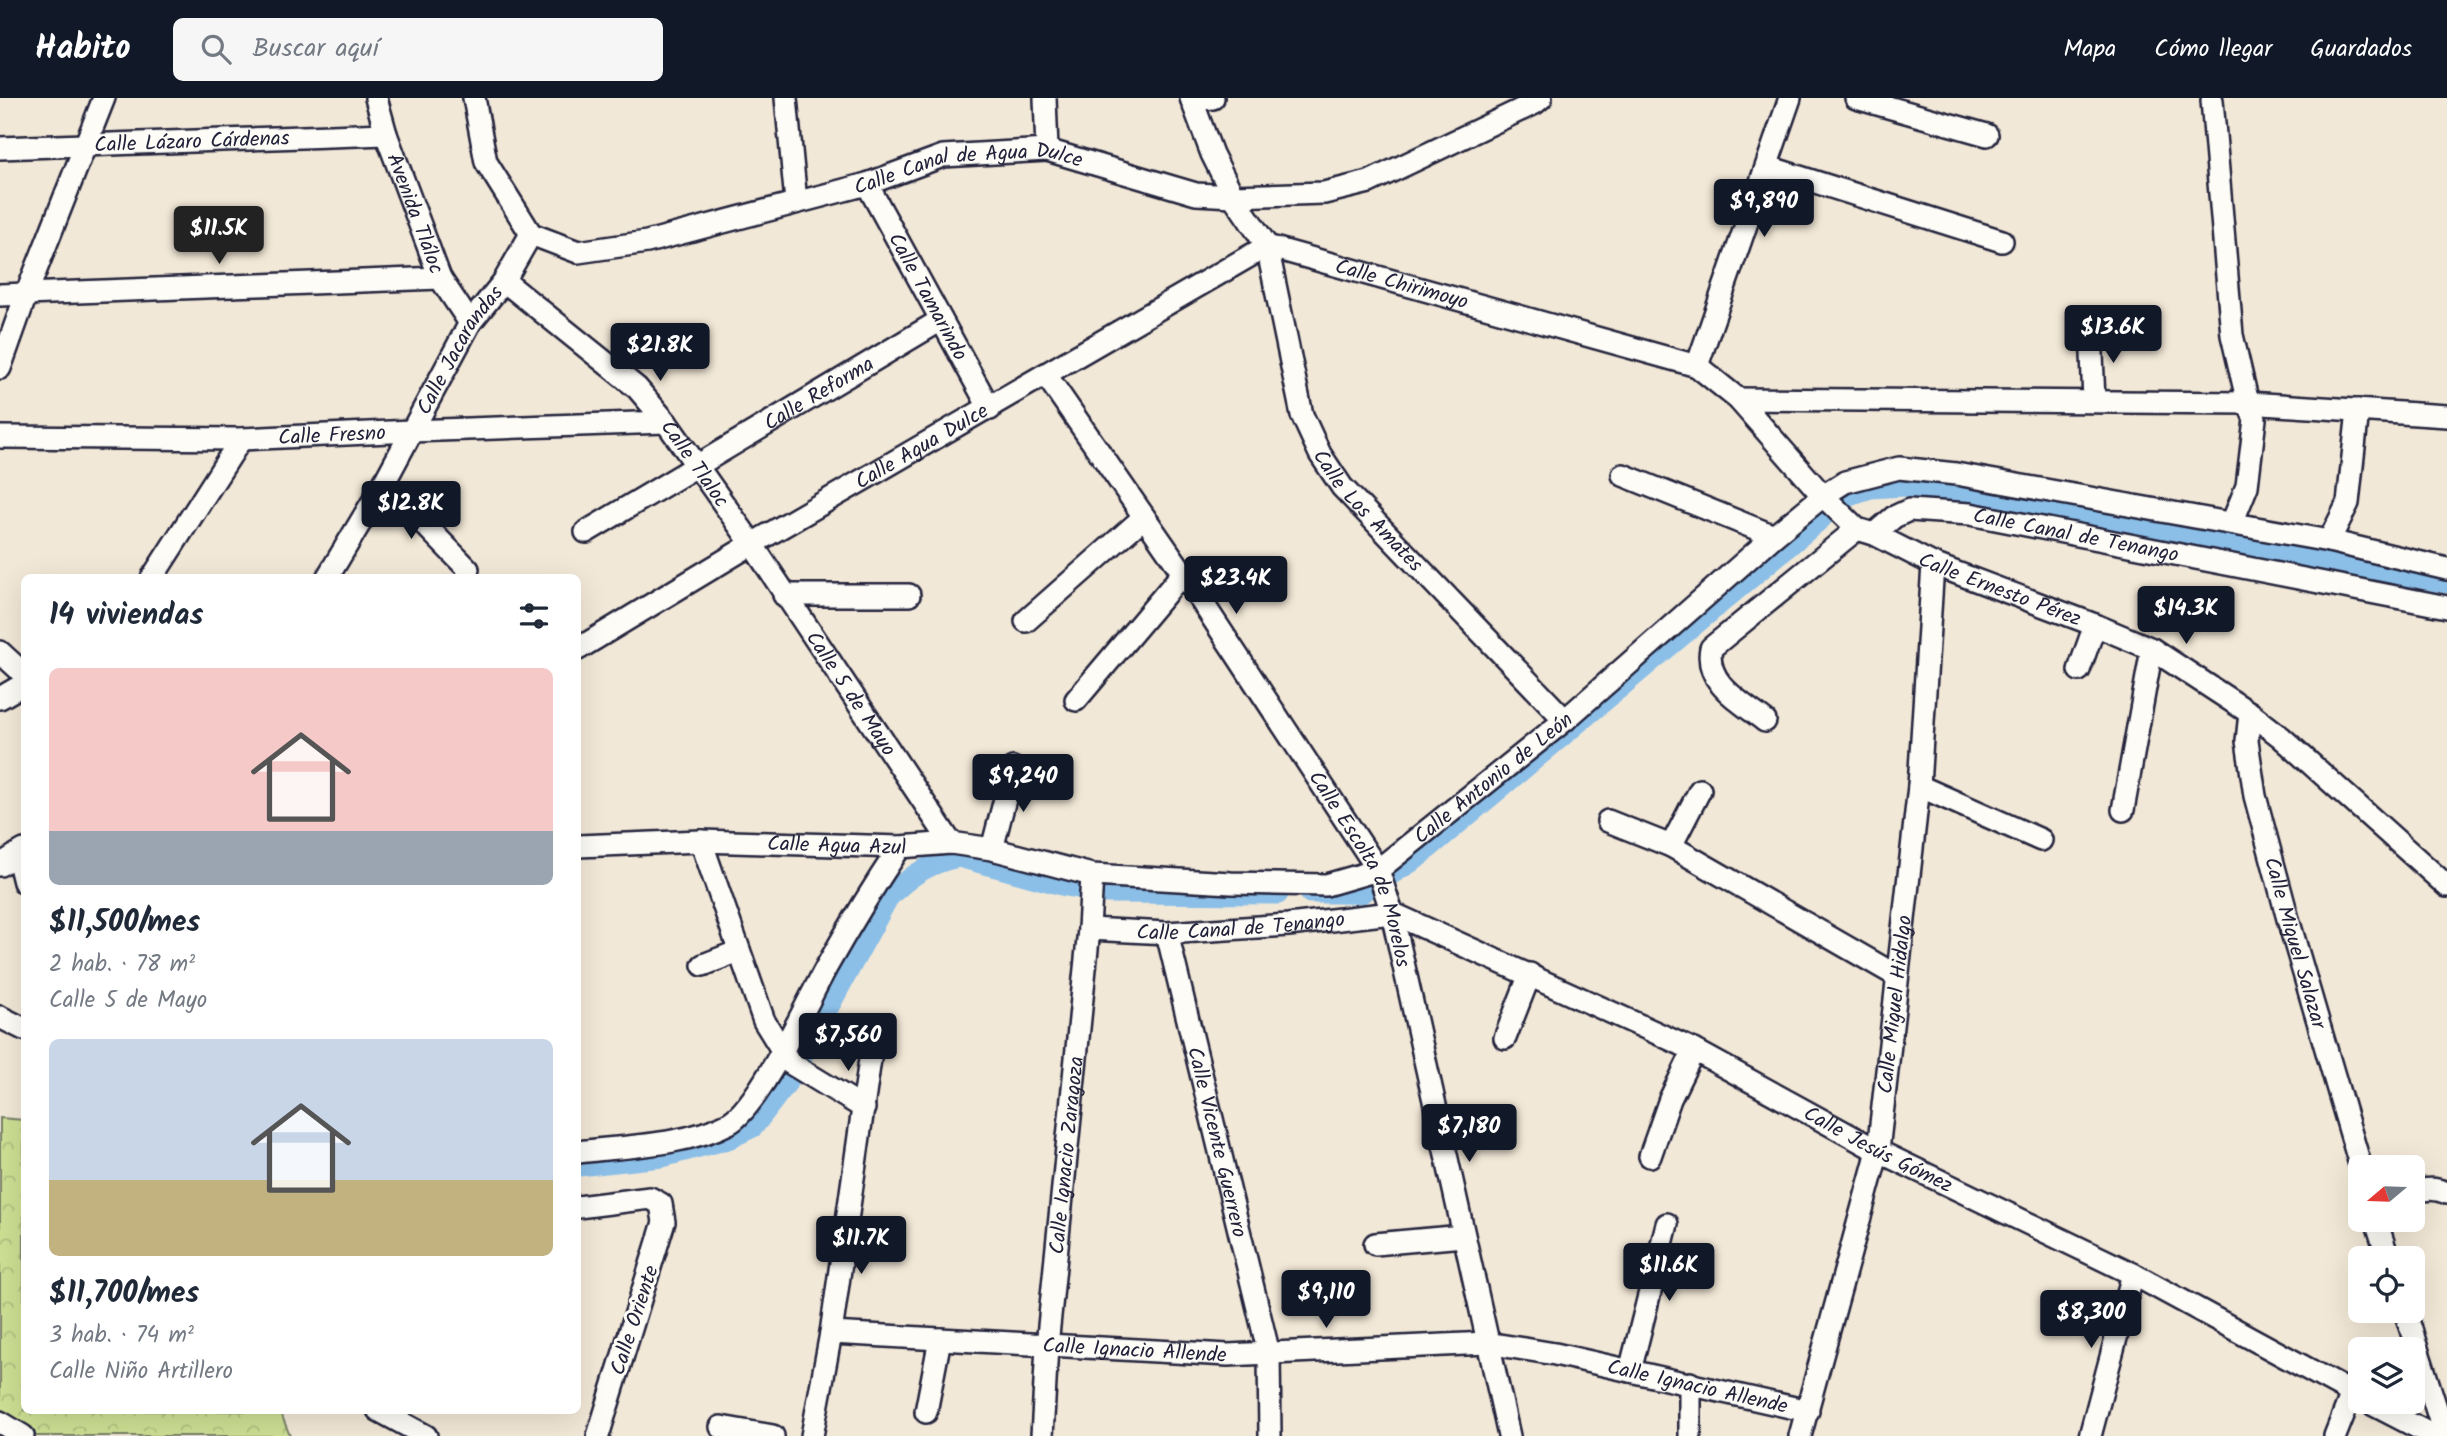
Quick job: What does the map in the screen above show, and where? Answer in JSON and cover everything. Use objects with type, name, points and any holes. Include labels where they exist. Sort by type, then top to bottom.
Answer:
[{"type":"street","points":[[0,368],[104,98]]},
{"type":"street","name":"Avenida Tláloc","points":[[376,98],[386,134],[440,278],[470,323]]},
{"type":"street","points":[[474,98],[486,162],[531,234]]},
{"type":"street","points":[[786,98],[796,202]]},
{"type":"street","points":[[1045,98],[1047,149]]},
{"type":"street","name":"Calle Canal de Agua Dulce","points":[[531,234],[578,252],[648,242],[867,184],[943,156],[1047,149],[1196,194],[1233,196],[1324,193],[1369,182],[1541,98]]},
{"type":"street","points":[[1697,366],[1790,98]]},
{"type":"street","points":[[1856,98],[1987,135]]},
{"type":"street","points":[[1199,99],[1212,155],[1233,196],[1267,246]]},
{"type":"street","points":[[2213,100],[2232,335],[2248,403],[2255,418],[2247,486],[2232,523]]},
{"type":"street","name":"Calle Lázaro Cárdenas","points":[[0,148],[386,134]]},
{"type":"street","points":[[1768,167],[2002,241]]},
{"type":"street","name":"Calle Tamarindo","points":[[867,184],[990,409]]},
{"type":"street","name":"Calle Jacarandas","points":[[329,574],[384,483],[470,323],[504,281],[531,234]]},
{"type":"street","name":"Calle Chirimoyo","points":[[1267,246],[1697,366]]},
{"type":"street","name":"Calle Agua Dulce","points":[[581,647],[752,544],[990,409],[1267,246]]},
{"type":"street","name":"Calle Los Amates","points":[[1267,246],[1303,415],[1320,454],[1342,487],[1565,720]]},
{"type":"street","points":[[0,295],[440,278]]},
{"type":"street","name":"Calle Tlaloc","points":[[504,281],[637,388],[666,422],[752,544]]},
{"type":"street","name":"Calle Reforma","points":[[586,532],[941,320]]},
{"type":"street","points":[[2091,330],[2094,401]]},
{"type":"street","name":"Calle Ernesto Pérez","points":[[1697,366],[1738,399],[1848,517],[1933,564],[2152,649],[2250,713],[2281,737],[2447,886]]},
{"type":"street","name":"Calle Escolta de Morelos","points":[[1046,374],[1183,573],[1380,875],[1391,907],[1509,1436]]},
{"type":"street","points":[[1738,399],[2248,403],[2447,416]]},
{"type":"street","points":[[2329,541],[2348,503],[2358,410]]},
{"type":"street","name":"Calle Fresno","points":[[0,437],[242,439],[411,430],[666,422]]},
{"type":"street","points":[[155,574],[242,439]]},
{"type":"street","points":[[1765,721],[1718,684],[1709,661],[1712,648],[1848,517],[1845,482],[1899,468],[1956,474],[2232,523],[2329,541],[2447,569]]},
{"type":"street","points":[[1623,475],[1774,536]]},
{"type":"street","points":[[384,483],[468,569]]},
{"type":"street","name":"Calle Canal de Tenango","points":[[1848,517],[1894,517],[1909,510],[1969,514],[2447,607]]},
{"type":"street","points":[[1026,621],[1144,517]]},
{"type":"street","name":"Calle Antonio de León","points":[[1092,882],[1326,885],[1380,875],[1565,720],[1774,536],[1848,517]]},
{"type":"street","name":"Calle 5 de Mayo","points":[[752,544],[951,843]]},
{"type":"street","name":"Calle Miguel Hidalgo","points":[[1800,1436],[1878,1151],[1919,786],[1933,564]]},
{"type":"street","points":[[1076,700],[1183,573]]},
{"type":"street","points":[[784,595],[909,595]]},
{"type":"street","points":[[2079,670],[2095,625]]},
{"type":"street","points":[[2123,810],[2152,649]]},
{"type":"street","points":[[0,652],[21,671]]},
{"type":"street","points":[[0,698],[21,686]]},
{"type":"street","name":"Calle Miguel Salazar","points":[[2250,713],[2247,741],[2255,796],[2357,1155]]},
{"type":"street","points":[[992,849],[1013,768]]},
{"type":"street","points":[[1919,786],[2041,840]]},
{"type":"street","points":[[1671,846],[1700,790]]},
{"type":"street","points":[[1608,821],[1671,846],[1897,976]]},
{"type":"street","points":[[701,841],[765,1021],[785,1057],[863,1108]]},
{"type":"street","name":"Calle Agua Azul","points":[[581,846],[701,841],[900,847],[951,843],[992,849],[1092,882]]},
{"type":"street","points":[[581,1152],[676,1140],[732,1122],[747,1109],[785,1057],[827,966],[900,847]]},
{"type":"street","points":[[14,856],[21,874]]},
{"type":"street","name":"Calle Ignacio Zaragoza","points":[[1042,1436],[1047,1346],[1092,882]]},
{"type":"street","name":"Calle Canal de Tenango","points":[[1089,924],[1167,933],[1288,925],[1391,907]]},
{"type":"street","name":"Calle Jesús Gómez","points":[[1391,907],[1694,1050],[1878,1151],[2133,1274],[2348,1390]]},
{"type":"street","name":"Calle Vicente Guerrero","points":[[1167,933],[1269,1354],[1270,1436]]},
{"type":"street","points":[[703,965],[739,950]]},
{"type":"street","points":[[1505,1038],[1531,974]]},
{"type":"street","points":[[0,1017],[21,1027]]},
{"type":"street","points":[[1650,1156],[1670,1099],[1694,1050]]},
{"type":"street","points":[[812,1436],[831,1333],[871,1052]]},
{"type":"street","points":[[2426,1189],[2438,1189],[2447,1194]]},
{"type":"street","name":"Calle Oriente","points":[[581,1207],[650,1198],[661,1204],[664,1222],[598,1436]]},
{"type":"street","points":[[1630,1371],[1667,1224]]},
{"type":"street","points":[[1374,1244],[1464,1236]]},
{"type":"street","points":[[2090,1436],[2133,1274]]},
{"type":"street","points":[[2409,1323],[2445,1436]]},
{"type":"street","name":"Calle Ignacio Allende","points":[[831,1333],[1228,1355],[1487,1343],[1555,1353],[1808,1411]]},
{"type":"street","points":[[926,1412],[940,1339]]},
{"type":"street","points":[[1690,1383],[1690,1436]]},
{"type":"street","points":[[385,1414],[426,1436]]},
{"type":"street","points":[[2334,1436],[2349,1414]]},
{"type":"street","name":"Calle Jesús Gómez","points":[[2392,1414],[2434,1436]]},
{"type":"street","points":[[0,1422],[23,1436]]},
{"type":"street","points":[[720,1427],[773,1436]]},
{"type":"green space","points":[[0,1118],[21,1120],[21,1414],[281,1414],[290,1436],[0,1436]]},
{"type":"waterway","points":[[1846,496],[1871,488],[1903,486],[2447,583]]},
{"type":"waterway","points":[[1310,893],[1361,893],[1416,859],[1822,518]]},
{"type":"waterway","points":[[581,1166],[662,1157],[728,1139],[753,1127],[789,1080],[888,898],[912,877],[938,863],[959,857],[1066,886],[1107,893],[1278,894]]}]
